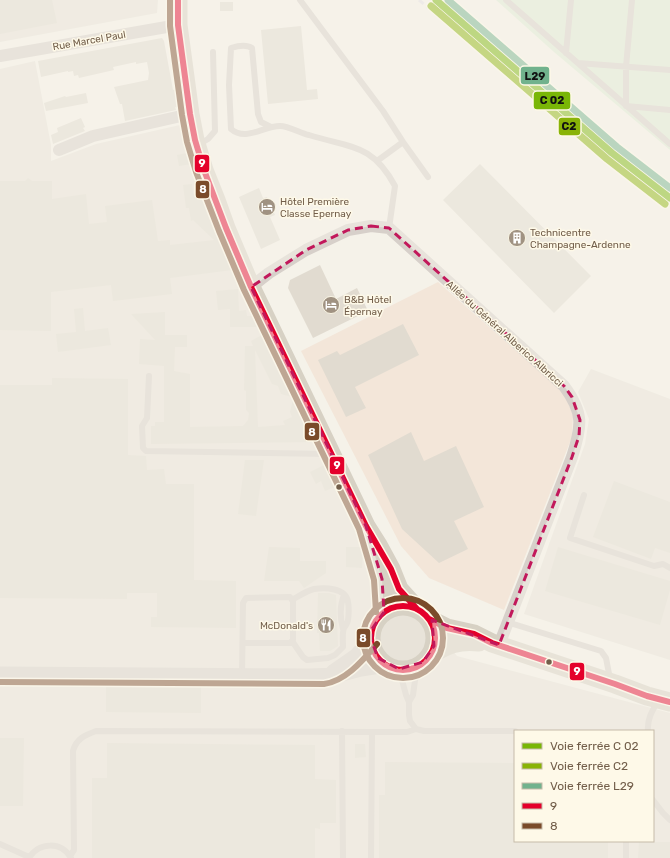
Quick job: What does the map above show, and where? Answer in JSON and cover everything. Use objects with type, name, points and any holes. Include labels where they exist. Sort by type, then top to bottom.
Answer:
[{"type":"main road","points":[[178,0],[178,25],[190,114],[196,146],[226,228],[251,287],[366,526],[382,551],[399,589],[423,614],[433,627],[435,637],[434,646],[408,664]]},
{"type":"main road","points":[[187,87],[191,60],[191,0]]},
{"type":"main road","points":[[366,526],[382,579],[384,612]]},
{"type":"main road","points":[[495,644],[468,641],[457,642],[445,645],[408,664],[378,658],[373,649],[371,639],[372,628],[377,619],[384,612],[400,606],[409,606],[447,628],[474,634],[495,644],[666,699]]},
{"type":"street","name":"Rue Marcel Paul","points":[[0,56],[178,25]]},
{"type":"street","points":[[59,150],[93,136],[190,114]]},
{"type":"street","points":[[251,287],[269,273],[306,250],[348,230],[371,226],[389,228]]},
{"type":"street","name":"Allée du Général Alberico Albricci","points":[[389,228],[564,386],[572,396],[577,408],[580,420],[579,436],[572,458],[507,622],[495,644]]},
{"type":"street","points":[[327,675],[343,666],[356,656],[371,639]]},
{"type":"street","points":[[0,674],[309,676],[338,675],[365,668],[408,664]]},
{"type":"lane","points":[[300,0],[382,111],[428,177]]},
{"type":"lane","points":[[506,0],[670,144]]},
{"type":"lane","points":[[566,53],[571,0]]},
{"type":"lane","points":[[626,106],[626,67],[632,0]]},
{"type":"lane","points":[[271,127],[262,122],[258,114],[252,48],[249,46],[236,46],[231,48],[229,85],[231,129],[242,134],[259,132],[271,127],[282,126],[310,136],[353,147],[368,154],[377,161],[395,186],[389,228]]},
{"type":"lane","points":[[196,146],[208,139],[215,132],[213,52]]},
{"type":"lane","points":[[578,63],[670,70]]},
{"type":"lane","points":[[626,106],[670,110]]},
{"type":"lane","points":[[377,161],[403,142]]},
{"type":"lane","points":[[149,376],[147,418],[142,426],[144,448],[146,451],[332,454]]},
{"type":"lane","points":[[584,495],[570,538],[654,566],[663,564],[670,568]]},
{"type":"lane","points":[[242,676],[243,604],[246,598],[290,597],[292,600],[293,601],[292,641],[303,657],[307,660],[328,658],[343,647],[341,602],[344,595],[341,592],[334,589],[315,589],[292,600]]},
{"type":"lane","points":[[507,622],[601,651],[606,658],[613,683]]},
{"type":"lane","points":[[243,643],[291,643],[292,641]]},
{"type":"lane","points":[[408,664],[406,694],[409,702],[410,721],[416,729]]},
{"type":"lane","points":[[408,664],[413,694],[409,702]]},
{"type":"lane","points":[[648,730],[651,713],[666,699]]},
{"type":"lane","points":[[0,844],[29,858],[37,849],[49,845],[61,848],[71,857],[74,850],[73,751],[74,746],[78,741],[85,735],[96,731],[407,732],[416,729],[424,731],[514,731]]},
{"type":"lane","points":[[342,731],[343,858]]},
{"type":"lane","points":[[371,858],[372,732]]},
{"type":"lane","points":[[654,801],[670,820]]},
{"type":"lane","points":[[626,842],[626,858]]},
{"type":"highlighted area","points":[[371,226],[389,228],[564,386],[572,397],[580,420],[579,436],[572,457],[499,645],[432,620],[434,646],[423,662],[399,669],[378,658],[371,639],[372,629],[384,612],[382,579],[366,526],[251,287],[306,250],[348,230]]},
{"type":"shaded area","points":[[0,0],[158,0],[157,13],[0,42]]},
{"type":"shaded area","points":[[35,61],[51,145],[51,161],[96,144],[180,125],[195,169],[251,311],[366,551],[457,656],[670,713],[670,858],[0,858],[0,69]]},
{"type":"shaded area","points":[[438,282],[564,393],[573,415],[572,437],[504,610],[429,578],[401,546],[301,351]]},
{"type":"shaded area","points":[[591,369],[670,399],[670,660],[524,614],[585,444],[589,419],[578,392]]},
{"type":"green space","points":[[496,0],[670,0],[670,150],[554,52]]},
{"type":"building","points":[[0,0],[52,0],[57,23],[0,34]]},
{"type":"building","points":[[220,2],[233,2],[233,11],[220,11]]},
{"type":"building","points":[[301,26],[307,90],[317,89],[318,99],[268,104],[261,30]]},
{"type":"building","points":[[162,38],[164,41],[173,90],[176,89],[178,108],[175,107],[176,110],[125,121],[122,104],[120,104],[114,87],[148,80],[149,73],[147,62],[136,64],[136,62],[113,67],[114,70],[79,78],[78,75],[74,76],[73,71],[41,77],[38,61]]},
{"type":"building","points":[[86,93],[88,103],[46,111],[44,103],[65,96]]},
{"type":"building","points":[[81,118],[85,131],[53,144],[51,135],[58,132],[57,128]]},
{"type":"building","points":[[187,153],[191,164],[179,166],[177,155]]},
{"type":"building","name":"Technicentre Champagne-Ardenne","points":[[480,164],[591,276],[554,313],[443,200]]},
{"type":"building","points":[[28,178],[32,181],[52,181],[52,199],[86,194],[89,224],[107,222],[105,206],[152,200],[158,241],[170,240],[170,245],[214,240],[193,220],[191,221],[189,208],[186,208],[183,185],[192,184],[193,194],[201,193],[232,270],[170,278],[172,294],[113,301],[111,285],[51,292],[51,331],[0,330],[0,181],[25,181]]},
{"type":"building","points":[[259,188],[263,198],[267,197],[275,215],[270,217],[280,240],[261,249],[239,197]]},
{"type":"building","name":"B&B Hôtel Épernay","points":[[320,265],[336,299],[357,288],[368,311],[313,338],[288,288],[290,280]]},
{"type":"building","points":[[238,289],[239,311],[246,310],[247,316],[253,316],[258,327],[230,327],[230,309],[218,310],[216,291]]},
{"type":"building","points":[[83,308],[85,331],[108,328],[111,345],[58,352],[56,334],[76,332],[74,309]]},
{"type":"building","points":[[165,312],[165,335],[187,335],[187,347],[175,347],[174,371],[190,374],[190,427],[243,426],[248,420],[249,413],[246,410],[246,391],[244,390],[245,346],[253,346],[251,341],[262,335],[292,397],[281,394],[278,386],[272,384],[255,350],[258,427],[285,425],[283,421],[292,417],[290,412],[293,400],[313,442],[151,444],[151,426],[155,426],[155,422],[164,422],[164,366],[139,364],[140,339],[155,340],[131,314]]},
{"type":"building","points":[[403,324],[419,355],[355,387],[366,408],[346,417],[318,360],[337,351],[340,355]]},
{"type":"building","points":[[52,378],[128,379],[128,455],[146,456],[147,470],[164,469],[166,484],[194,484],[194,580],[236,581],[236,628],[151,627],[151,617],[157,617],[157,593],[127,593],[127,599],[0,598],[0,385],[52,385]]},
{"type":"building","points":[[411,432],[424,461],[456,446],[484,507],[454,521],[468,549],[439,563],[402,529],[368,455]]},
{"type":"building","points":[[245,460],[264,460],[256,516],[238,514]]},
{"type":"building","points":[[324,465],[335,487],[325,491],[321,481],[316,484],[310,472]]},
{"type":"building","points":[[614,481],[670,502],[670,553],[655,548],[651,559],[593,537]]},
{"type":"building","points":[[269,547],[300,548],[300,561],[326,561],[326,573],[304,588],[299,581],[264,581]]},
{"type":"building","points":[[346,547],[363,547],[362,568],[346,567]]},
{"type":"building","points":[[558,547],[670,581],[670,590],[660,625],[545,591]]},
{"type":"building","points":[[318,593],[329,593],[336,595],[338,646],[330,651],[320,651],[319,633],[317,633]]},
{"type":"building","points":[[106,684],[201,684],[201,713],[106,712]]},
{"type":"building","points":[[0,738],[24,738],[23,806],[0,806]]},
{"type":"building","points":[[107,743],[315,745],[315,779],[336,780],[336,823],[320,823],[320,829],[315,828],[315,858],[92,858],[92,778],[107,778]]},
{"type":"building","points":[[355,744],[365,744],[366,757],[355,758]]},
{"type":"building","points":[[385,762],[514,763],[514,842],[608,842],[608,858],[379,858],[379,795],[385,795]]},
{"type":"building","points":[[639,842],[670,842],[670,858],[638,858]]},
{"type":"railway","points":[[419,0],[540,104]]},
{"type":"transit line","name":"8","points":[[170,0],[170,26],[182,115],[187,142],[196,172],[244,290],[359,529],[374,580],[376,612]]},
{"type":"transit line","name":"9","points":[[178,0],[178,25],[195,140],[204,170],[226,228],[251,287],[366,526],[391,569],[399,589],[417,609]]},
{"type":"transit line","points":[[436,0],[612,153],[670,198]]},
{"type":"transit line","name":"8","points":[[403,598],[411,599],[425,605],[431,610],[436,616],[442,630],[443,638],[442,646],[436,660],[431,666],[425,671],[411,677],[403,678],[395,677],[381,671],[375,666],[370,660],[364,646],[363,638],[364,630],[370,616],[375,610],[381,605],[395,599],[403,598]]},
{"type":"transit line","name":"9","points":[[403,606],[421,612],[429,620],[435,638],[429,656],[421,664],[403,670],[385,664],[377,656],[371,638],[377,620],[385,612],[403,606]]},
{"type":"transit line","name":"9","points":[[429,619],[447,628],[474,634],[492,643],[647,696],[670,702]]},
{"type":"transit line","name":"8","points":[[0,682],[324,684],[340,679],[354,669],[377,644]]},
{"type":"rail line","name":"L29","points":[[448,0],[617,147],[670,188]]},
{"type":"rail line","name":"C2","points":[[431,6],[607,159],[665,204]]},
{"type":"place","name":"Hôtel Première Classe Epernay","points":[[267,207]]},
{"type":"place","name":"Technicentre Champagne-Ardenne","points":[[517,238]]},
{"type":"place","name":"B&B Hôtel Épernay","points":[[331,305]]},
{"type":"place","name":"McDonald's","points":[[326,625]]}]
